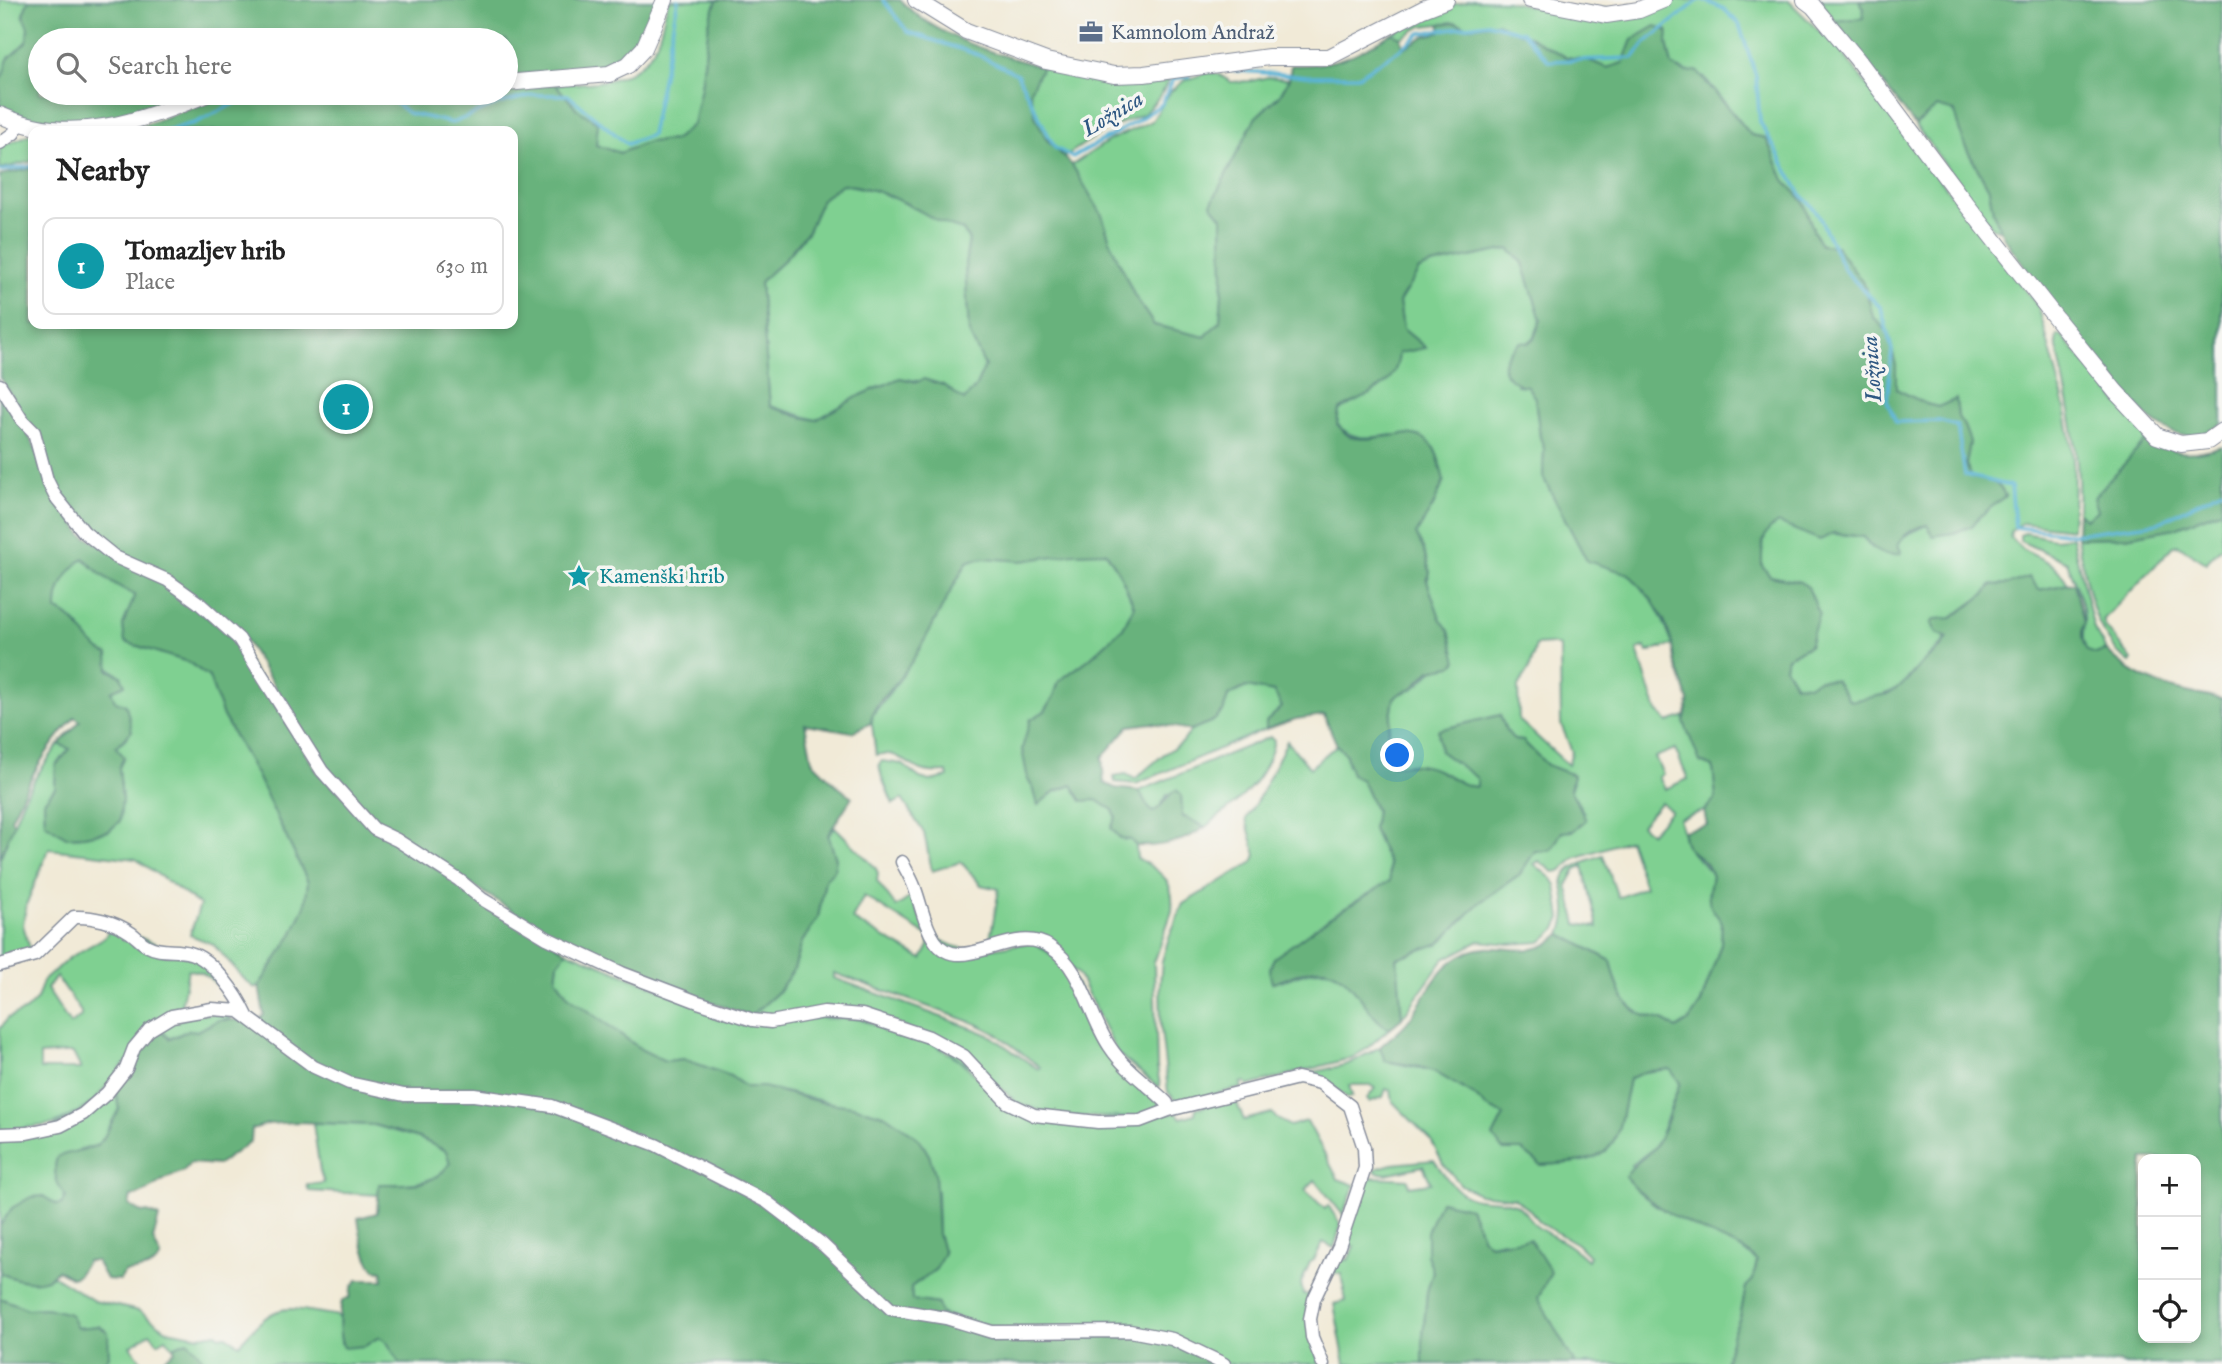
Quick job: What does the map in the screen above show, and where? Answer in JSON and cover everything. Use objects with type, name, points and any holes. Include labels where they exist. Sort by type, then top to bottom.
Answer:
[{"type":"street","points":[[518,82],[610,74],[628,65],[644,48],[665,0]]},
{"type":"street","points":[[916,0],[966,31],[1046,61],[1114,75],[1144,74],[1269,57],[1329,57],[1446,0]]},
{"type":"street","points":[[1530,0],[1606,15],[1639,10],[1663,0]]},
{"type":"street","points":[[1805,0],[1857,59],[2051,312],[2157,436],[2181,444],[2208,441],[2222,431]]},
{"type":"street","points":[[116,126],[145,119],[180,105]]},
{"type":"street","points":[[0,115],[37,126]]},
{"type":"street","points":[[0,143],[14,133],[19,122]]},
{"type":"street","points":[[0,385],[22,419],[34,432],[47,480],[55,496],[84,532],[115,557],[167,579],[239,639],[322,771],[374,829],[397,840],[459,880],[482,899],[547,938],[622,973],[753,1020],[771,1021],[824,1012],[862,1015],[929,1037],[964,1056],[1007,1102],[1034,1115],[1098,1122],[1140,1121],[1169,1110],[1298,1078],[1320,1083],[1336,1094],[1350,1106],[1364,1148],[1365,1168],[1339,1245],[1314,1299],[1310,1319],[1312,1337],[1323,1364]]},
{"type":"street","points":[[902,862],[936,944],[965,955],[983,952],[1013,940],[1032,940],[1049,946],[1074,975],[1107,1044],[1121,1063],[1167,1103]]},
{"type":"street","points":[[0,964],[35,955],[74,916],[84,916],[117,925],[155,949],[193,953],[205,960],[233,991],[247,1017]]},
{"type":"street","points":[[0,1134],[27,1133],[60,1126],[83,1114],[126,1069],[134,1048],[149,1030],[172,1016],[212,1009],[239,1011],[314,1067],[349,1083],[404,1096],[474,1095],[552,1106],[656,1145],[767,1202],[822,1244],[891,1309],[946,1318],[992,1332],[1130,1331],[1172,1339],[1224,1364]]},
{"type":"green space","points":[[0,0],[29,0],[23,14],[28,28],[27,41],[8,59],[0,78]]},
{"type":"green space","points":[[29,0],[657,0],[636,52],[610,67],[518,75],[518,28],[28,28],[23,14]]},
{"type":"green space","points":[[669,0],[717,0],[709,23],[701,87],[693,124],[675,140],[648,142],[620,153],[595,145],[598,123],[577,109],[555,84],[610,80],[635,69],[654,48]]},
{"type":"green space","points":[[717,0],[900,0],[914,13],[948,34],[1042,67],[1030,91],[1035,116],[1046,139],[1072,165],[1102,215],[1111,244],[1134,295],[1154,325],[1205,337],[1220,321],[1223,279],[1222,217],[1211,204],[1255,118],[1280,95],[1289,79],[1291,65],[1332,62],[1368,48],[1392,33],[1401,38],[1404,48],[1425,36],[1440,32],[1440,24],[1455,22],[1469,27],[1497,23],[1566,57],[1588,60],[1607,68],[1623,63],[1632,40],[1656,26],[1668,31],[1667,43],[1672,66],[1686,72],[1697,71],[1751,135],[1766,138],[1784,180],[1803,201],[1821,245],[1836,246],[1865,286],[1873,317],[1888,332],[1896,366],[1896,389],[1938,407],[1956,399],[1958,417],[1970,442],[1966,464],[1971,477],[1999,486],[2005,496],[1972,526],[1954,533],[1933,536],[1927,525],[1914,530],[1900,541],[1900,554],[1879,552],[1863,537],[1834,533],[1820,540],[1778,523],[1772,527],[1763,542],[1762,566],[1770,576],[1800,582],[1808,587],[1819,613],[1809,646],[1787,657],[1785,667],[1795,684],[1810,685],[1818,679],[1835,680],[1850,701],[1888,694],[1908,680],[1948,638],[1937,633],[1931,623],[1935,619],[1952,618],[1986,593],[1992,585],[2009,584],[2029,577],[2039,590],[2074,583],[2084,623],[2082,637],[2087,651],[2096,654],[2106,650],[2131,671],[2159,684],[2222,699],[2222,1364],[1725,1364],[1740,1318],[1746,1287],[1753,1280],[1757,1261],[1746,1251],[1666,1211],[1637,1190],[1625,1177],[1657,1144],[1665,1127],[1680,1083],[1670,1069],[1644,1072],[1629,1079],[1616,1136],[1600,1155],[1586,1160],[1541,1165],[1522,1150],[1503,1150],[1493,1137],[1504,1115],[1485,1106],[1474,1095],[1433,1071],[1385,1061],[1380,1047],[1408,1021],[1440,973],[1468,952],[1480,948],[1538,948],[1561,934],[1611,961],[1620,991],[1634,1010],[1666,1022],[1676,1029],[1689,1021],[1701,1003],[1721,944],[1722,922],[1709,901],[1712,876],[1707,865],[1685,844],[1683,831],[1707,825],[1704,811],[1716,798],[1713,767],[1700,762],[1684,722],[1689,701],[1664,620],[1651,599],[1629,574],[1587,561],[1543,477],[1544,448],[1535,398],[1527,386],[1516,383],[1507,376],[1504,366],[1508,354],[1520,342],[1528,343],[1534,338],[1541,320],[1523,263],[1509,249],[1431,265],[1419,270],[1399,302],[1403,329],[1426,348],[1399,353],[1393,375],[1369,395],[1339,410],[1337,424],[1348,435],[1359,438],[1402,434],[1422,438],[1431,444],[1436,452],[1444,481],[1416,534],[1430,572],[1427,581],[1440,618],[1449,631],[1457,661],[1452,666],[1430,670],[1413,688],[1394,698],[1385,753],[1393,766],[1426,766],[1466,785],[1477,787],[1477,778],[1440,751],[1438,730],[1500,715],[1514,740],[1523,741],[1547,765],[1573,775],[1570,790],[1586,820],[1573,831],[1562,832],[1553,848],[1535,851],[1520,874],[1479,903],[1440,943],[1397,958],[1402,1018],[1389,1029],[1338,974],[1315,969],[1272,983],[1269,970],[1274,958],[1329,918],[1390,881],[1389,864],[1373,829],[1376,811],[1362,780],[1352,775],[1346,755],[1337,745],[1324,715],[1296,719],[1266,729],[1266,722],[1282,707],[1274,692],[1246,687],[1228,696],[1223,712],[1213,721],[1191,730],[1152,723],[1129,726],[1102,757],[1104,783],[1115,788],[1139,791],[1153,812],[1176,790],[1181,794],[1182,816],[1205,827],[1181,840],[1155,846],[1136,846],[1131,840],[1121,839],[1111,828],[1116,817],[1113,810],[1096,800],[1082,801],[1072,785],[1054,792],[1038,805],[1028,780],[1022,749],[1030,720],[1045,711],[1059,681],[1089,659],[1123,628],[1134,606],[1120,574],[1106,552],[1074,553],[1022,561],[984,558],[968,561],[919,650],[874,711],[871,723],[852,732],[805,724],[812,761],[852,797],[828,835],[836,859],[834,870],[825,880],[818,918],[802,942],[794,969],[777,993],[751,1016],[653,983],[548,933],[379,826],[327,769],[242,635],[120,555],[88,529],[57,491],[25,417],[0,378],[0,175],[28,169],[28,329],[518,329],[518,126],[142,126],[199,105],[518,105],[518,89],[555,84],[577,109],[598,123],[596,145],[620,153],[648,142],[675,140],[693,124],[701,87],[709,23]],"holes":[[[842,184],[867,188],[963,230],[969,240],[965,264],[969,333],[985,366],[975,388],[964,400],[943,385],[924,379],[917,382],[900,378],[859,396],[816,420],[770,406],[760,282],[783,261],[808,231],[822,199]]]},
{"type":"green space","points":[[1473,0],[1507,1],[1541,8],[1656,9],[1677,0],[1788,0],[1817,29],[1830,37],[2039,308],[2064,402],[2071,441],[2074,477],[2072,529],[2022,523],[2011,531],[2010,537],[2025,551],[2055,567],[2068,584],[2039,590],[2029,578],[2009,584],[1992,585],[1986,593],[1952,618],[1941,645],[1903,683],[1886,694],[1852,701],[1796,685],[1785,667],[1787,657],[1809,646],[1800,582],[1770,576],[1762,566],[1763,541],[1772,526],[1778,522],[1798,530],[1863,537],[1873,549],[1898,545],[1902,537],[1927,525],[1972,526],[2005,496],[1971,477],[1966,464],[1970,442],[1958,417],[1956,400],[1938,407],[1896,389],[1896,366],[1888,332],[1873,317],[1865,286],[1836,246],[1821,245],[1803,201],[1784,180],[1766,138],[1751,135],[1705,78],[1672,66],[1667,43],[1656,26],[1632,40],[1623,63],[1607,68],[1588,60],[1566,57],[1497,23],[1469,27],[1455,22],[1422,26],[1399,39],[1392,33],[1444,7]]},
{"type":"green space","points":[[1820,0],[1859,0],[1864,8],[1863,18],[1835,21]]},
{"type":"green space","points":[[1859,0],[2222,0],[2222,424],[2201,434],[2182,435],[2173,433],[2145,415],[2046,297],[2003,236],[1993,212],[1989,189],[1965,146],[1955,112],[1937,107],[1915,125],[1835,21],[1863,18],[1864,8]]},
{"type":"green space","points":[[28,28],[28,105],[159,105],[101,124],[41,121],[0,108],[0,78],[8,59],[27,41]]},
{"type":"green space","points":[[1042,67],[1121,86],[1153,84],[1169,79],[1161,95],[1144,114],[1107,129],[1064,157],[1046,137],[1033,111],[1030,90]]},
{"type":"green space","points":[[1208,72],[1218,74],[1231,82],[1268,77],[1289,79],[1280,94],[1255,118],[1211,204],[1222,217],[1223,279],[1220,321],[1205,337],[1154,325],[1134,295],[1111,244],[1102,215],[1072,165],[1110,140],[1152,121],[1171,91],[1184,81]]},
{"type":"green space","points":[[1937,107],[1955,112],[1965,146],[1989,189],[1993,212],[2001,231],[1993,228],[1915,125]]},
{"type":"green space","points":[[28,135],[28,162],[0,169],[0,147]]},
{"type":"green space","points":[[842,184],[878,191],[963,230],[969,240],[965,265],[969,333],[985,366],[975,388],[964,401],[943,385],[900,378],[859,396],[816,420],[770,406],[760,282],[783,261],[808,231],[822,199]]},
{"type":"green space","points":[[1509,249],[1523,263],[1541,320],[1535,337],[1528,343],[1517,385],[1527,386],[1535,398],[1544,448],[1543,477],[1587,560],[1630,574],[1650,597],[1673,645],[1647,652],[1645,647],[1637,650],[1657,711],[1668,722],[1685,716],[1684,722],[1700,761],[1713,767],[1716,798],[1704,811],[1679,819],[1687,847],[1712,876],[1708,896],[1722,922],[1721,944],[1701,1003],[1689,1021],[1676,1029],[1666,1022],[1634,1010],[1620,991],[1611,961],[1561,934],[1566,906],[1564,877],[1582,863],[1603,855],[1618,898],[1645,887],[1629,840],[1575,858],[1560,871],[1553,872],[1539,861],[1534,864],[1556,885],[1561,918],[1556,929],[1541,942],[1510,944],[1479,941],[1444,959],[1402,1018],[1397,958],[1440,943],[1479,903],[1520,874],[1535,851],[1548,851],[1562,832],[1584,813],[1570,790],[1573,775],[1547,765],[1523,741],[1514,740],[1506,730],[1440,751],[1477,778],[1477,787],[1461,783],[1426,766],[1393,767],[1385,753],[1394,698],[1420,684],[1433,670],[1452,666],[1449,631],[1440,618],[1427,581],[1430,572],[1423,548],[1415,534],[1433,506],[1444,481],[1393,435],[1356,436],[1337,424],[1339,410],[1354,402],[1399,353],[1425,347],[1403,329],[1399,302],[1419,270],[1431,265]],"holes":[[[1551,644],[1560,647],[1561,724],[1572,752],[1568,765],[1519,720],[1518,687],[1530,667],[1536,645]],[[1675,749],[1688,779],[1665,789],[1659,777],[1663,774],[1655,757]],[[1661,802],[1671,811],[1651,833],[1641,825]],[[1583,866],[1598,927],[1577,924],[1567,885],[1576,869]]]},
{"type":"green space","points":[[2057,335],[2062,336],[2148,438],[2119,471],[2098,511],[2085,519],[2078,512],[2076,448],[2056,343]]},
{"type":"green space","points":[[0,393],[25,429],[81,534],[168,583],[236,642],[318,773],[396,843],[567,951],[558,963],[556,978],[568,996],[642,1050],[665,1061],[684,1059],[730,1076],[746,1087],[763,1087],[887,1116],[920,1140],[935,1173],[938,1234],[944,1253],[936,1269],[911,1287],[912,1300],[938,1304],[941,1314],[994,1335],[1154,1337],[1221,1364],[400,1364],[387,1342],[379,1337],[365,1346],[344,1348],[340,1337],[342,1301],[350,1297],[351,1289],[357,1280],[383,1280],[382,1271],[375,1270],[371,1265],[358,1218],[377,1213],[379,1184],[428,1181],[444,1171],[450,1163],[446,1151],[419,1138],[374,1125],[296,1122],[268,1124],[252,1129],[251,1141],[218,1165],[190,1163],[182,1172],[131,1196],[129,1205],[142,1213],[148,1212],[159,1217],[153,1240],[161,1257],[150,1267],[125,1272],[120,1280],[106,1279],[96,1261],[87,1261],[77,1276],[72,1278],[57,1270],[52,1276],[38,1281],[22,1280],[0,1273],[0,1226],[12,1208],[31,1197],[43,1196],[57,1205],[62,1204],[66,1197],[56,1177],[58,1156],[96,1146],[103,1139],[119,1109],[115,1088],[139,1046],[158,1027],[170,1039],[189,1030],[197,1031],[219,1020],[258,1020],[264,1015],[259,986],[293,933],[305,906],[308,882],[256,774],[223,716],[209,677],[188,662],[125,642],[123,625],[135,595],[95,570],[84,558],[72,568],[64,581],[58,595],[57,610],[71,619],[94,645],[108,654],[109,670],[121,676],[125,685],[111,691],[115,701],[126,705],[132,731],[116,747],[124,757],[119,768],[122,799],[120,821],[109,831],[66,837],[45,823],[44,801],[55,788],[56,765],[70,749],[59,744],[80,721],[75,717],[46,753],[32,777],[11,819],[14,824],[0,858]]},
{"type":"green space","points":[[2148,438],[2166,449],[2184,452],[2222,446],[2222,510],[2175,528],[2126,537],[2077,538],[2078,512],[2085,519],[2097,511],[2093,498]]},
{"type":"green space","points":[[2222,510],[2222,546],[2206,563],[2178,545],[2174,546],[2103,620],[2132,660],[2130,663],[2117,651],[2099,623],[2088,590],[2077,538],[2126,537],[2175,528]]},
{"type":"green space","points":[[2025,533],[2054,539],[2072,537],[2094,629],[2106,650],[2096,654],[2087,651],[2085,647],[2083,609],[2067,562],[2020,541],[2020,535]]},
{"type":"green space","points":[[1106,551],[1134,606],[1123,628],[1089,659],[1059,681],[1045,711],[1030,720],[1028,780],[1038,804],[1054,792],[1072,785],[1113,810],[1116,817],[1112,828],[1121,839],[1131,840],[1136,846],[1137,858],[1153,868],[1169,884],[1172,911],[1154,963],[1158,1087],[1117,1053],[1078,974],[1028,935],[990,939],[999,889],[981,885],[961,862],[932,871],[924,833],[902,799],[893,804],[879,764],[882,761],[902,764],[920,778],[930,781],[948,777],[947,772],[926,771],[890,754],[876,755],[871,717],[902,676],[968,561]]},
{"type":"green space","points":[[84,558],[108,579],[136,594],[123,625],[125,642],[188,662],[209,677],[223,716],[256,774],[308,882],[305,906],[293,933],[259,986],[255,988],[213,944],[190,935],[200,905],[136,859],[49,849],[26,905],[23,925],[31,952],[0,962],[0,858],[23,800],[37,775],[59,744],[70,749],[56,765],[55,788],[44,802],[45,823],[63,834],[76,837],[109,831],[121,786],[116,747],[127,737],[111,690],[124,684],[121,676],[104,661],[76,623],[57,610],[58,595],[64,581],[72,568]]},
{"type":"green space","points":[[1246,687],[1274,692],[1282,707],[1266,722],[1266,729],[1136,784],[1115,782],[1114,776],[1126,774],[1135,779],[1183,742],[1191,730],[1213,721],[1223,712],[1228,696]]},
{"type":"green space","points":[[1270,737],[1274,741],[1270,755],[1257,780],[1205,827],[1182,816],[1181,794],[1167,795],[1159,809],[1153,813],[1139,791]]},
{"type":"green space","points":[[1287,741],[1310,768],[1337,745],[1346,755],[1348,766],[1362,780],[1376,812],[1373,829],[1389,864],[1390,881],[1329,918],[1282,981],[1311,971],[1330,971],[1339,975],[1389,1029],[1365,1050],[1351,1058],[1248,1086],[1246,1082],[1241,1083],[1242,1088],[1177,1102],[1168,1092],[1161,1029],[1162,961],[1169,937],[1183,904],[1253,862],[1256,855],[1246,819]]},
{"type":"green space","points":[[835,827],[875,867],[878,873],[877,881],[896,907],[911,897],[923,922],[934,935],[947,943],[960,948],[988,949],[1034,942],[1069,968],[1105,1045],[1157,1096],[1158,1112],[1137,1118],[1056,1116],[1017,1103],[988,1076],[891,1020],[751,1016],[777,993],[794,969],[802,942],[818,918],[825,880],[836,859],[828,835]],"holes":[[[864,896],[929,937],[929,946],[922,959],[852,919]],[[834,973],[977,1024],[997,1034],[1040,1067],[1038,1069],[991,1036],[834,978]]]},
{"type":"green space","points":[[111,925],[203,961],[222,987],[202,973],[188,970],[181,1007],[122,1067],[91,1105],[55,1124],[0,1131],[0,1029],[8,1018],[26,1010],[37,999],[43,981],[69,958],[105,937]],"holes":[[[56,976],[81,1012],[81,1016],[70,1024],[47,989]],[[73,1053],[81,1069],[40,1069],[40,1055]]]},
{"type":"green space","points":[[567,951],[723,1015],[850,1016],[948,1049],[999,1097],[1057,1124],[1177,1113],[1181,1118],[1195,1114],[1196,1108],[1235,1099],[1244,1120],[1272,1113],[1290,1126],[1307,1121],[1338,1179],[1355,1185],[1343,1215],[1315,1180],[1305,1190],[1325,1209],[1328,1205],[1341,1225],[1334,1248],[1323,1242],[1301,1283],[1303,1294],[1314,1291],[1309,1301],[1320,1364],[1229,1364],[1002,1329],[941,1314],[937,1304],[912,1300],[911,1287],[936,1269],[943,1253],[938,1234],[937,1192],[920,1140],[887,1116],[763,1087],[746,1087],[730,1076],[684,1059],[665,1061],[642,1050],[568,996],[556,978],[558,963]]},
{"type":"green space","points":[[196,1014],[230,1014],[231,1018],[219,1020],[197,1031],[189,1030],[169,1039],[158,1027]]},
{"type":"green space","points":[[1380,1047],[1385,1061],[1433,1071],[1474,1095],[1485,1106],[1504,1115],[1493,1137],[1522,1150],[1541,1165],[1586,1160],[1600,1155],[1616,1136],[1629,1079],[1643,1072],[1670,1069],[1680,1082],[1660,1137],[1653,1149],[1631,1165],[1757,1261],[1753,1280],[1746,1287],[1740,1318],[1725,1364],[1575,1364],[1503,1241],[1489,1244],[1483,1238],[1470,1208],[1441,1201],[1427,1232],[1427,1255],[1433,1271],[1427,1292],[1423,1364],[1345,1364],[1334,1304],[1346,1301],[1341,1274],[1329,1273],[1338,1258],[1348,1260],[1354,1246],[1345,1243],[1364,1181],[1373,1177],[1408,1179],[1409,1186],[1431,1183],[1423,1166],[1386,1174],[1374,1169],[1392,1164],[1434,1160],[1463,1194],[1477,1199],[1511,1202],[1523,1210],[1538,1228],[1570,1246],[1587,1260],[1589,1256],[1577,1244],[1542,1224],[1514,1198],[1479,1194],[1461,1185],[1443,1164],[1431,1140],[1393,1102],[1391,1091],[1386,1089],[1383,1097],[1369,1102],[1367,1099],[1375,1088],[1371,1085],[1349,1085],[1352,1096],[1348,1098],[1323,1079],[1311,1076],[1311,1073],[1348,1064]]},
{"type":"green space","points":[[115,1088],[119,1109],[103,1139],[96,1146],[80,1149],[62,1204],[57,1206],[43,1196],[12,1208],[0,1226],[0,1137],[47,1132]]},
{"type":"green space","points":[[313,1123],[374,1125],[419,1138],[446,1151],[450,1163],[428,1180],[409,1184],[380,1184],[379,1195],[309,1191],[307,1185],[324,1183]]},
{"type":"green space","points":[[1440,1201],[1470,1208],[1483,1238],[1489,1244],[1530,1239],[1551,1272],[1538,1298],[1575,1364],[1423,1364],[1427,1292],[1433,1271],[1427,1255],[1427,1232]]},
{"type":"green space","points":[[0,1273],[26,1280],[54,1276],[94,1301],[139,1311],[167,1330],[199,1336],[217,1333],[239,1344],[263,1319],[283,1310],[305,1310],[339,1316],[341,1343],[365,1346],[379,1337],[387,1342],[400,1364],[206,1364],[187,1341],[173,1347],[166,1338],[158,1343],[150,1333],[130,1346],[144,1364],[101,1364],[109,1356],[99,1326],[77,1328],[47,1308],[28,1309],[0,1298]]},
{"type":"green space","points":[[0,1298],[28,1309],[47,1308],[70,1314],[77,1328],[99,1326],[108,1332],[109,1356],[101,1364],[0,1364]]},
{"type":"green space","points":[[187,1341],[206,1364],[157,1364],[175,1351],[173,1347]]},
{"type":"waterway","name":"Ložnica","points":[[518,99],[533,95],[568,95],[627,144],[651,135],[678,0]]},
{"type":"waterway","name":"Ložnica","points":[[883,0],[908,32],[976,54],[1017,74],[1055,148],[1073,157],[1162,104],[1173,79],[1189,76]]},
{"type":"waterway","name":"Ložnica","points":[[1227,70],[1307,76],[1358,76],[1421,33],[1488,23],[1522,32],[1549,61],[1633,58],[1646,42],[1699,0]]},
{"type":"waterway","name":"Ložnica","points":[[1703,0],[1724,9],[1739,24],[1756,76],[1760,122],[1800,193],[1817,212],[1845,271],[1881,308],[1892,350],[1887,401],[1896,422],[1939,421],[1957,426],[1965,475],[2011,486],[2015,527],[2074,534],[2158,523],[2222,490]]},
{"type":"waterway","name":"Ložnica","points":[[183,126],[232,105]]},
{"type":"waterway","name":"Ložnica","points":[[398,105],[408,113],[452,123],[496,105]]},
{"type":"waterway","name":"Ložnica","points":[[0,171],[28,167]]},
{"type":"place","name":"Kamnolom Andraž","points":[[1091,32]]},
{"type":"place","name":"Tomazljev hrib","points":[[346,407]]},
{"type":"place","name":"Kamenški hrib","points":[[579,576]]}]
